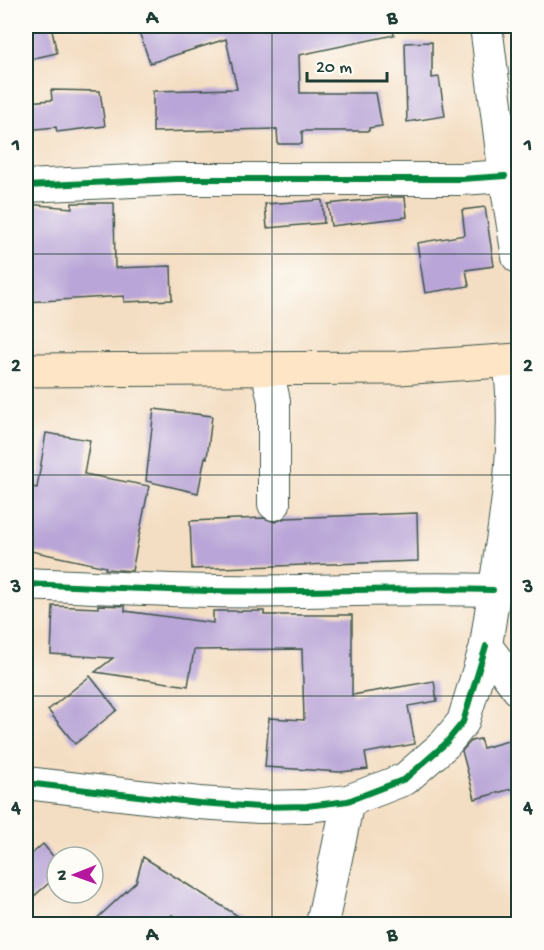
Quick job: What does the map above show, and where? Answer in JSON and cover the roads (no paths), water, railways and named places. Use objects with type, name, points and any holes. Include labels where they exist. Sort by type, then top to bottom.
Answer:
[{"type":"main road","points":[[26,370],[399,368],[514,361]]},
{"type":"street","points":[[486,26],[505,176],[519,256]]},
{"type":"street","points":[[26,186],[176,179],[461,179],[505,176]]},
{"type":"street","points":[[26,783],[209,804],[260,807],[307,806],[348,801],[405,779],[445,744],[463,722],[486,646],[509,487],[514,427],[514,361]]},
{"type":"street","points":[[267,369],[274,401],[274,504]]},
{"type":"street","points":[[26,584],[183,590],[302,591],[434,588],[494,590]]},
{"type":"street","points":[[486,646],[519,689]]},
{"type":"street","points":[[322,924],[348,801]]}]
